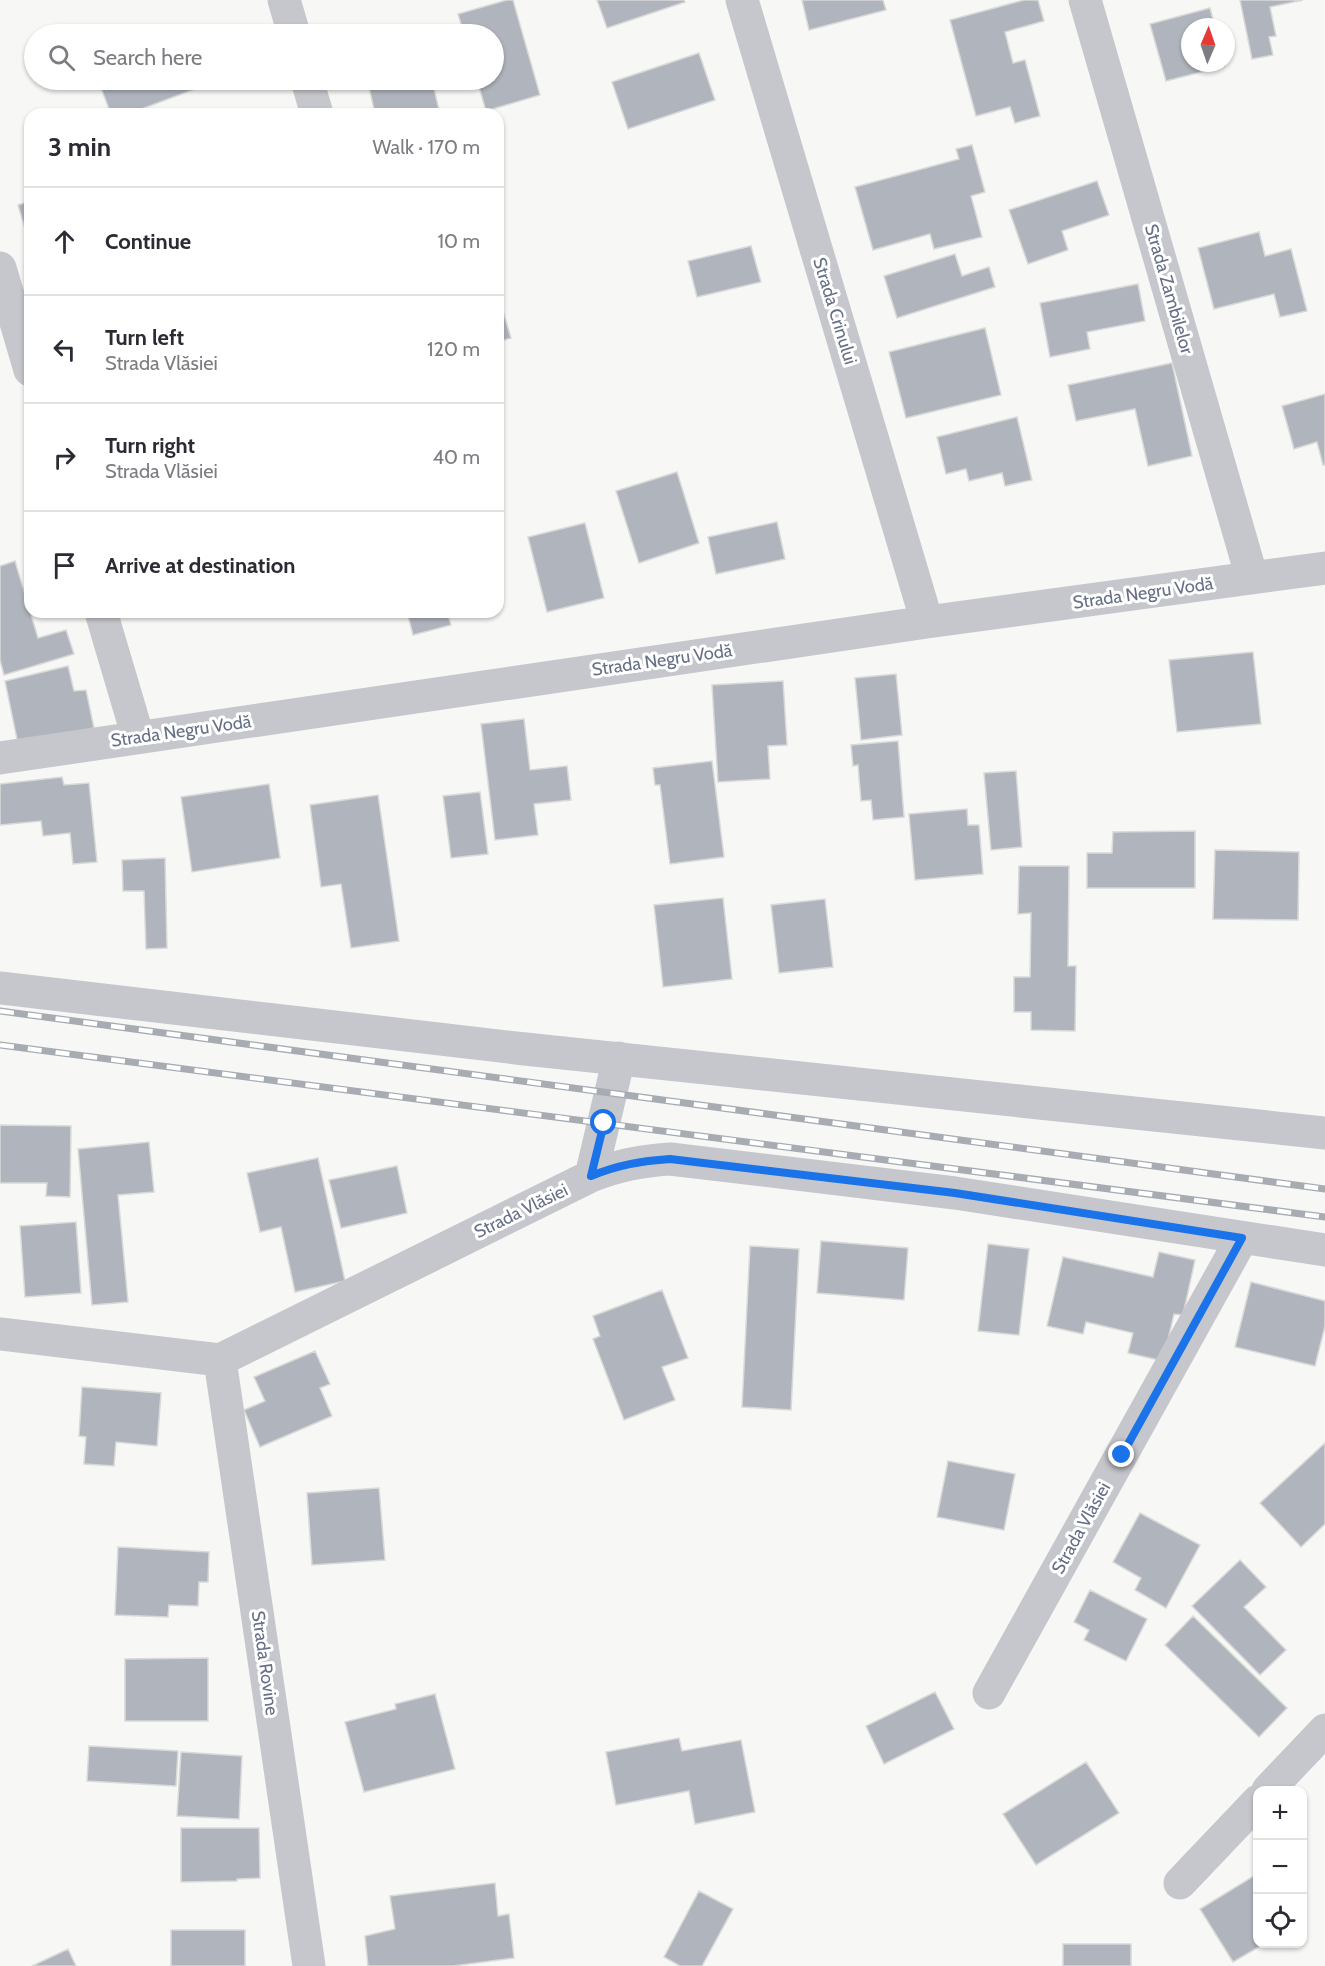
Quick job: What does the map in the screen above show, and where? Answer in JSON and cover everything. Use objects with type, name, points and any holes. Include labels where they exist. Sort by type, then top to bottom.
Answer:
[{"type":"street","points":[[284,0],[291,24]]},
{"type":"street","name":"Strada Crinului","points":[[742,0],[927,622]]},
{"type":"street","name":"Strada Zambilelor","points":[[1085,0],[1252,578]]},
{"type":"street","points":[[310,90],[315,108]]},
{"type":"street","points":[[0,268],[24,350]]},
{"type":"street","name":"Strada Negru Vodă","points":[[0,758],[927,622],[1325,568]]},
{"type":"street","points":[[103,618],[138,737]]},
{"type":"street","points":[[0,988],[525,1049],[1325,1133]]},
{"type":"street","points":[[591,1176],[620,1058]]},
{"type":"street","name":"Strada Vlăsiei","points":[[220,1360],[591,1176],[614,1166],[642,1161],[670,1159],[955,1193],[1325,1250]]},
{"type":"street","name":"Strada Vlăsiei","points":[[989,1693],[1242,1238]]},
{"type":"street","points":[[0,1334],[220,1360]]},
{"type":"street","name":"Strada Rovine","points":[[220,1360],[309,1966]]},
{"type":"street","points":[[1273,1786],[1325,1730]]},
{"type":"street","points":[[1180,1883],[1253,1805]]},
{"type":"building","points":[[513,0],[540,95],[496,108],[485,108],[480,90],[504,90],[504,24],[461,24],[458,14]]},
{"type":"building","points":[[597,0],[684,0],[685,2],[607,28]]},
{"type":"building","points":[[802,0],[883,0],[886,10],[809,30]]},
{"type":"building","points":[[1024,0],[1038,0],[1044,21],[1005,32],[1013,63],[1025,60],[1040,116],[1015,123],[1010,107],[976,116],[950,20]]},
{"type":"building","points":[[1240,0],[1303,0],[1270,7],[1276,36],[1269,37],[1273,55],[1252,59]]},
{"type":"building","points":[[1210,8],[1213,18],[1181,18],[1181,72],[1201,72],[1166,81],[1150,24]]},
{"type":"building","points":[[699,53],[715,100],[628,129],[612,82]]},
{"type":"building","points":[[102,90],[192,90],[144,108],[109,108]]},
{"type":"building","points":[[370,90],[434,90],[439,108],[374,108]]},
{"type":"building","points":[[972,145],[985,192],[971,196],[982,237],[934,249],[930,234],[873,250],[855,187],[959,159],[956,149]]},
{"type":"building","points":[[1097,181],[1109,215],[1062,231],[1068,250],[1028,264],[1009,210]]},
{"type":"building","points":[[24,203],[24,225],[18,205]]},
{"type":"building","points":[[1259,232],[1265,256],[1291,249],[1307,311],[1280,317],[1274,294],[1214,309],[1198,248]]},
{"type":"building","points":[[751,246],[761,282],[697,297],[688,261]]},
{"type":"building","points":[[955,254],[962,276],[989,267],[995,287],[897,318],[884,276]]},
{"type":"building","points":[[1138,284],[1145,321],[1087,332],[1090,349],[1050,357],[1040,303]]},
{"type":"building","points":[[504,315],[511,338],[504,340]]},
{"type":"building","points":[[985,328],[1001,395],[906,418],[889,352]]},
{"type":"building","points":[[1172,363],[1192,456],[1148,466],[1135,409],[1076,421],[1068,385]]},
{"type":"building","points":[[1325,394],[1325,465],[1323,465],[1317,442],[1294,449],[1282,406]]},
{"type":"building","points":[[1017,417],[1032,480],[1005,486],[1002,473],[969,481],[966,469],[946,474],[937,437]]},
{"type":"building","points":[[677,472],[699,543],[639,563],[616,491]]},
{"type":"building","points":[[777,522],[785,559],[716,574],[708,537]]},
{"type":"building","points":[[585,523],[604,598],[547,612],[528,537]]},
{"type":"building","points":[[15,561],[24,591],[24,618],[32,618],[38,638],[66,630],[74,654],[4,675],[0,660],[0,566]]},
{"type":"building","points":[[409,618],[449,618],[451,625],[413,635]]},
{"type":"building","points":[[1253,652],[1261,724],[1177,732],[1169,660]]},
{"type":"building","points":[[68,666],[74,691],[86,690],[94,728],[18,744],[5,681]]},
{"type":"building","points":[[896,674],[902,735],[861,740],[855,678]]},
{"type":"building","points":[[783,681],[787,745],[768,746],[770,779],[718,782],[712,685]]},
{"type":"building","points":[[524,719],[530,770],[567,766],[571,800],[534,804],[538,835],[495,840],[481,724]]},
{"type":"building","points":[[898,741],[904,817],[873,820],[871,800],[861,801],[858,765],[853,766],[851,745]]},
{"type":"building","points":[[712,761],[724,857],[670,864],[660,785],[655,785],[653,768]]},
{"type":"building","points":[[1016,771],[1022,847],[991,850],[984,773]]},
{"type":"building","points":[[62,777],[64,785],[89,783],[97,862],[73,864],[70,833],[43,836],[41,821],[0,825],[0,784]]},
{"type":"building","points":[[269,784],[280,858],[192,872],[181,797]]},
{"type":"building","points":[[480,792],[488,854],[451,858],[443,796]]},
{"type":"building","points":[[378,795],[399,941],[351,948],[341,884],[321,887],[310,805]]},
{"type":"building","points":[[967,809],[968,825],[979,825],[983,874],[915,880],[909,814]]},
{"type":"building","points":[[1195,831],[1195,888],[1087,888],[1087,853],[1112,853],[1113,832]]},
{"type":"building","points":[[1215,850],[1299,852],[1298,920],[1213,919]]},
{"type":"building","points":[[165,858],[167,948],[146,949],[144,891],[123,891],[122,860]]},
{"type":"building","points":[[1019,866],[1069,866],[1068,966],[1076,966],[1075,1031],[1031,1030],[1031,1012],[1014,1012],[1014,977],[1030,977],[1031,913],[1018,914]]},
{"type":"building","points":[[723,898],[732,979],[663,987],[654,905]]},
{"type":"building","points":[[825,899],[833,967],[779,973],[771,905]]},
{"type":"building","points":[[0,1125],[71,1126],[70,1197],[46,1196],[47,1183],[0,1183]]},
{"type":"building","points":[[149,1142],[154,1192],[118,1195],[128,1302],[92,1305],[78,1149]]},
{"type":"building","points":[[318,1158],[345,1281],[295,1292],[281,1227],[260,1232],[247,1173]]},
{"type":"building","points":[[397,1166],[407,1213],[341,1228],[329,1180]]},
{"type":"building","points":[[76,1222],[81,1293],[25,1297],[20,1226]]},
{"type":"building","points":[[821,1241],[908,1248],[904,1300],[817,1293]]},
{"type":"building","points":[[988,1244],[1029,1249],[1019,1335],[978,1331]]},
{"type":"building","points":[[750,1246],[799,1249],[791,1410],[742,1407]]},
{"type":"building","points":[[1159,1252],[1195,1260],[1183,1315],[1174,1314],[1163,1361],[1128,1353],[1133,1333],[1086,1322],[1083,1334],[1047,1326],[1063,1257],[1153,1277]]},
{"type":"building","points":[[1251,1282],[1325,1301],[1325,1326],[1315,1366],[1235,1347]]},
{"type":"building","points":[[662,1290],[688,1358],[662,1367],[675,1400],[624,1420],[593,1339],[600,1336],[593,1316]]},
{"type":"building","points":[[315,1351],[330,1384],[320,1388],[332,1416],[260,1447],[244,1410],[265,1401],[254,1377]]},
{"type":"building","points":[[82,1387],[161,1393],[157,1446],[116,1442],[114,1466],[84,1464],[86,1437],[79,1436]]},
{"type":"building","points":[[1325,1443],[1325,1524],[1301,1547],[1260,1503]]},
{"type":"building","points":[[948,1461],[1015,1474],[1004,1530],[937,1517]]},
{"type":"building","points":[[379,1488],[385,1560],[312,1565],[307,1493]]},
{"type":"building","points":[[1140,1513],[1200,1545],[1166,1608],[1135,1590],[1141,1578],[1113,1562]]},
{"type":"building","points":[[118,1547],[209,1552],[208,1582],[199,1582],[198,1606],[169,1605],[168,1617],[115,1615]]},
{"type":"building","points":[[1240,1560],[1266,1587],[1244,1607],[1286,1650],[1260,1675],[1192,1606]]},
{"type":"building","points":[[1090,1590],[1147,1619],[1126,1661],[1084,1640],[1089,1630],[1074,1622]]},
{"type":"building","points":[[1193,1616],[1287,1708],[1259,1737],[1165,1645]]},
{"type":"building","points":[[208,1658],[208,1721],[125,1721],[125,1659]]},
{"type":"building","points":[[935,1692],[954,1729],[884,1764],[866,1726]]},
{"type":"building","points":[[435,1694],[455,1769],[364,1792],[345,1722],[396,1709],[395,1704]]},
{"type":"building","points":[[679,1738],[682,1751],[741,1740],[755,1812],[695,1824],[689,1791],[616,1805],[606,1752]]},
{"type":"building","points":[[89,1746],[178,1751],[176,1786],[87,1781]]},
{"type":"building","points":[[181,1752],[242,1756],[239,1819],[177,1816]]},
{"type":"building","points":[[1086,1762],[1119,1813],[1036,1865],[1003,1814]]},
{"type":"building","points":[[181,1828],[259,1828],[260,1878],[237,1879],[237,1881],[181,1882]]},
{"type":"building","points":[[1253,1876],[1253,1948],[1257,1948],[1233,1962],[1200,1909]]},
{"type":"building","points":[[495,1883],[498,1916],[509,1914],[514,1958],[453,1966],[368,1966],[365,1936],[395,1929],[390,1896]]},
{"type":"building","points":[[699,1891],[733,1909],[702,1966],[680,1966],[664,1957]]},
{"type":"building","points":[[171,1930],[245,1930],[245,1966],[171,1966]]},
{"type":"building","points":[[1063,1944],[1131,1944],[1131,1966],[1063,1966]]},
{"type":"building","points":[[68,1949],[76,1966],[32,1966]]},
{"type":"railway","points":[[0,1011],[1325,1189]]},
{"type":"railway","points":[[0,1045],[1325,1217]]},
{"type":"route","points":[[604,1123],[591,1176],[614,1166],[670,1159],[955,1193],[1242,1238],[1122,1455]]}]
